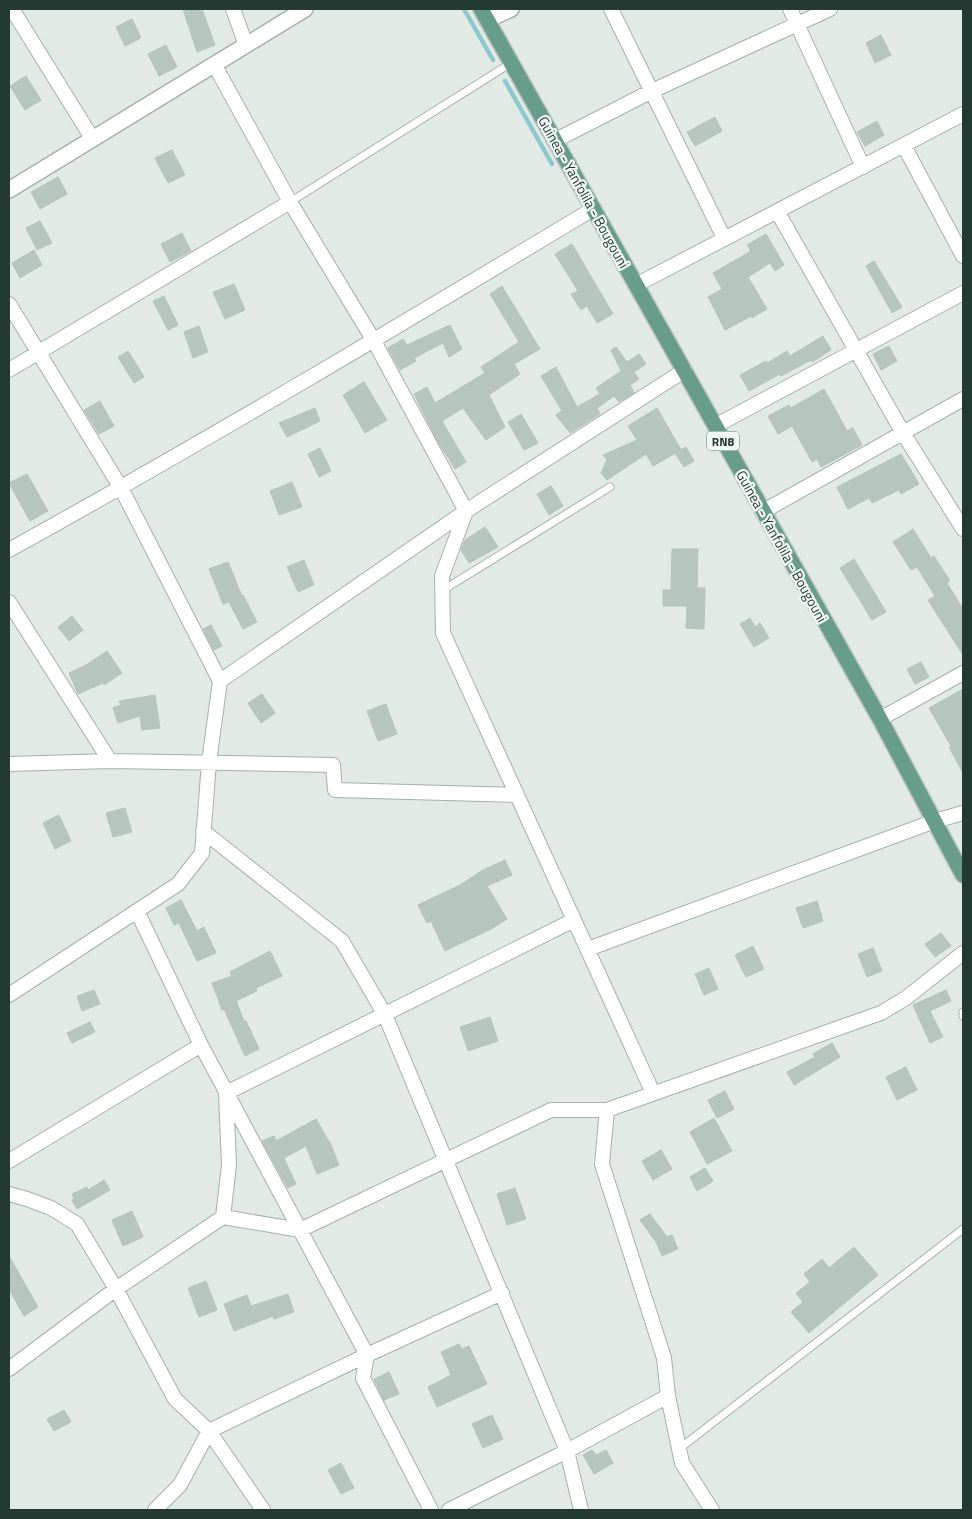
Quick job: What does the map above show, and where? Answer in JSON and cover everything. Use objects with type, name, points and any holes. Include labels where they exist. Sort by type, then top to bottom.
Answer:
[{"type":"main road","name":"Guinea - Yanfolila - Bougouni","points":[[484,14],[685,370],[762,512],[880,719],[963,874]]},
{"type":"street","points":[[12,9],[92,138]]},
{"type":"street","points":[[233,9],[246,45]]},
{"type":"street","points":[[9,190],[305,9]]},
{"type":"street","points":[[484,14],[512,9]]},
{"type":"street","points":[[611,9],[724,238]]},
{"type":"street","points":[[790,9],[863,167]]},
{"type":"street","points":[[554,141],[652,91],[830,9]]},
{"type":"street","points":[[214,64],[290,202],[374,341],[466,511],[442,576],[443,633],[653,1093]]},
{"type":"street","points":[[636,285],[963,114]]},
{"type":"street","points":[[904,146],[963,256]]},
{"type":"street","points":[[9,370],[290,202]]},
{"type":"street","points":[[9,550],[121,488],[374,341],[593,208]]},
{"type":"street","points":[[777,211],[855,350],[963,529]]},
{"type":"street","points":[[715,426],[963,293]]},
{"type":"street","points":[[9,304],[121,488],[220,681],[208,762],[202,852],[178,884],[9,994]]},
{"type":"street","points":[[220,681],[466,511],[685,370]]},
{"type":"street","points":[[762,512],[963,399]]},
{"type":"street","points":[[9,602],[110,761]]},
{"type":"street","points":[[880,719],[963,673]]},
{"type":"street","points":[[9,764],[110,761],[333,765],[335,790],[517,795]]},
{"type":"street","points":[[588,949],[935,821],[963,813]]},
{"type":"street","points":[[204,831],[342,941],[385,1014],[567,1451],[582,1510]]},
{"type":"street","points":[[137,911],[201,1046],[367,1355],[363,1378],[431,1510]]},
{"type":"street","points":[[226,1093],[574,920]]},
{"type":"street","points":[[9,1369],[116,1289],[223,1217],[300,1230],[551,1110],[607,1110],[881,1013],[906,998],[963,953]]},
{"type":"street","points":[[9,1161],[201,1046]]},
{"type":"street","points":[[223,1217],[229,1165],[226,1093]]},
{"type":"street","points":[[607,1110],[602,1164],[664,1358],[668,1396],[682,1463],[712,1510]]},
{"type":"street","points":[[9,1194],[51,1208],[77,1224],[116,1289],[175,1399],[209,1431],[263,1510]]},
{"type":"street","points":[[155,1510],[180,1486],[209,1431],[367,1355],[502,1294]]},
{"type":"street","points":[[449,1510],[567,1451],[668,1396]]},
{"type":"lane","points":[[290,202],[511,63]]},
{"type":"lane","points":[[443,590],[610,487]]},
{"type":"lane","points":[[678,1449],[963,1229]]},
{"type":"building","points":[[183,9],[202,9],[215,45],[197,52]]},
{"type":"building","points":[[132,19],[141,38],[125,46],[116,27]]},
{"type":"building","points":[[881,35],[891,55],[875,63],[866,43]]},
{"type":"building","points":[[166,45],[177,67],[159,76],[148,54]]},
{"type":"building","points":[[26,76],[41,100],[25,110],[10,86]]},
{"type":"building","points":[[715,117],[722,131],[695,146],[687,132]]},
{"type":"building","points":[[877,121],[884,135],[865,146],[857,132]]},
{"type":"building","points":[[172,150],[185,175],[168,183],[155,158]]},
{"type":"building","points":[[58,177],[67,194],[40,209],[31,192]]},
{"type":"building","points":[[40,221],[52,243],[37,250],[26,228]]},
{"type":"building","points":[[182,233],[191,251],[170,262],[161,244]]},
{"type":"building","points":[[766,234],[784,265],[775,271],[770,263],[748,277],[767,309],[725,330],[708,297],[722,289],[713,273],[751,251],[747,245]]},
{"type":"building","points":[[572,244],[613,314],[597,323],[587,306],[581,310],[571,294],[578,291],[555,254]]},
{"type":"building","points":[[34,250],[42,265],[20,278],[12,263]]},
{"type":"building","points":[[874,261],[902,307],[892,313],[866,266]]},
{"type":"building","points":[[234,284],[245,310],[225,319],[213,292]]},
{"type":"building","points":[[502,286],[540,349],[514,364],[520,374],[489,395],[505,427],[486,440],[463,408],[442,421],[466,462],[455,469],[436,438],[414,394],[427,387],[435,403],[485,373],[481,367],[519,342],[490,294]]},
{"type":"building","points":[[164,296],[178,325],[168,330],[153,301]]},
{"type":"building","points":[[450,325],[462,349],[449,357],[443,343],[414,358],[416,361],[400,370],[388,348],[403,339],[407,345]]},
{"type":"building","points":[[199,326],[208,352],[193,358],[184,332]]},
{"type":"building","points":[[823,336],[831,350],[812,362],[811,360],[781,376],[780,374],[749,391],[740,375],[766,361],[767,363],[787,351],[790,356]]},
{"type":"building","points":[[889,346],[897,361],[881,370],[873,354]]},
{"type":"building","points":[[616,347],[627,362],[639,354],[646,364],[634,372],[639,379],[630,385],[634,393],[619,402],[614,396],[597,408],[600,414],[570,433],[556,415],[562,411],[541,376],[556,367],[577,407],[600,394],[596,388],[621,371],[611,350]]},
{"type":"building","points":[[128,351],[144,377],[134,383],[118,357]]},
{"type":"building","points":[[364,382],[387,420],[365,433],[343,395]]},
{"type":"building","points":[[824,389],[847,431],[853,428],[862,445],[821,467],[817,459],[812,462],[792,426],[778,434],[768,416],[789,405],[791,408]]},
{"type":"building","points":[[100,401],[114,426],[99,434],[84,410]]},
{"type":"building","points":[[315,408],[320,421],[287,437],[279,423]]},
{"type":"building","points":[[657,408],[681,450],[653,466],[646,454],[607,480],[601,473],[607,460],[603,455],[637,440],[628,426]]},
{"type":"building","points":[[521,414],[538,443],[524,450],[508,422]]},
{"type":"building","points":[[686,447],[694,461],[684,467],[675,453]]},
{"type":"building","points":[[320,448],[331,471],[319,477],[308,454]]},
{"type":"building","points":[[901,454],[919,484],[901,494],[899,490],[872,503],[869,498],[848,509],[837,487]]},
{"type":"building","points":[[27,474],[48,511],[30,521],[9,483]]},
{"type":"building","points":[[292,482],[302,507],[279,515],[270,491]]},
{"type":"building","points":[[551,486],[563,506],[549,515],[537,494]]},
{"type":"building","points":[[485,527],[498,547],[469,563],[461,550],[465,540]]},
{"type":"building","points":[[913,529],[931,558],[934,556],[950,581],[947,583],[963,609],[963,655],[928,600],[935,596],[917,567],[911,570],[893,542]]},
{"type":"building","points":[[672,549],[698,549],[697,588],[705,588],[704,629],[686,628],[687,606],[663,606],[663,590],[671,590]]},
{"type":"building","points":[[854,559],[886,612],[872,620],[840,568]]},
{"type":"building","points":[[304,560],[314,585],[298,592],[287,567]]},
{"type":"building","points":[[228,562],[242,596],[257,622],[243,629],[229,602],[223,604],[209,569]]},
{"type":"building","points":[[72,616],[83,630],[69,641],[58,627]]},
{"type":"building","points":[[750,618],[755,627],[760,623],[769,638],[754,647],[740,624]]},
{"type":"building","points":[[211,625],[222,646],[214,650],[203,629]]},
{"type":"building","points":[[107,651],[122,673],[104,685],[103,683],[78,694],[69,673],[86,665]]},
{"type":"building","points":[[921,662],[929,677],[915,684],[907,669]]},
{"type":"building","points":[[963,689],[963,773],[949,747],[951,746],[929,708]]},
{"type":"building","points":[[262,694],[275,713],[261,723],[248,703]]},
{"type":"building","points":[[155,695],[160,728],[142,730],[140,716],[118,723],[113,708],[121,705],[119,701]]},
{"type":"building","points":[[386,704],[397,734],[378,741],[367,711]]},
{"type":"building","points":[[125,808],[132,832],[113,837],[106,813]]},
{"type":"building","points":[[59,815],[71,841],[55,849],[43,823]]},
{"type":"building","points":[[505,860],[512,875],[487,886],[507,919],[491,929],[445,951],[431,921],[427,923],[418,905],[460,885],[483,870]]},
{"type":"building","points":[[181,900],[197,931],[204,927],[216,953],[197,961],[179,923],[174,925],[166,908]]},
{"type":"building","points":[[817,901],[823,921],[803,928],[796,908]]},
{"type":"building","points":[[941,933],[951,946],[935,957],[925,944]]},
{"type":"building","points":[[753,946],[764,969],[746,977],[735,955]]},
{"type":"building","points":[[873,948],[882,971],[867,977],[858,954]]},
{"type":"building","points":[[270,951],[282,976],[256,988],[257,991],[236,1001],[259,1049],[245,1056],[224,1009],[222,1010],[212,983],[232,976],[230,972]]},
{"type":"building","points":[[709,968],[718,989],[704,995],[695,974]]},
{"type":"building","points":[[94,990],[100,1004],[82,1011],[77,996]]},
{"type":"building","points":[[946,990],[951,1001],[930,1011],[943,1037],[930,1043],[913,1005]]},
{"type":"building","points":[[490,1017],[498,1041],[468,1051],[460,1027]]},
{"type":"building","points":[[90,1022],[95,1032],[72,1043],[67,1033]]},
{"type":"building","points":[[832,1043],[840,1057],[794,1085],[787,1072],[815,1057],[813,1054]]},
{"type":"building","points":[[906,1067],[917,1090],[897,1100],[886,1077]]},
{"type":"building","points":[[725,1091],[734,1109],[717,1118],[708,1100]]},
{"type":"building","points":[[714,1118],[732,1151],[707,1164],[690,1132]]},
{"type":"building","points":[[316,1119],[331,1145],[339,1165],[317,1174],[306,1146],[284,1158],[296,1184],[288,1188],[262,1141],[274,1136],[276,1141]]},
{"type":"building","points":[[661,1150],[672,1169],[653,1180],[642,1161]]},
{"type":"building","points":[[705,1168],[713,1181],[697,1191],[690,1177]]},
{"type":"building","points":[[104,1180],[110,1190],[77,1209],[72,1200],[74,1199],[72,1194],[87,1187],[88,1190]]},
{"type":"building","points":[[515,1188],[526,1219],[507,1225],[497,1194]]},
{"type":"building","points":[[132,1211],[143,1237],[123,1246],[112,1220]]},
{"type":"building","points":[[650,1214],[667,1237],[672,1235],[678,1249],[662,1256],[656,1242],[640,1220]]},
{"type":"building","points":[[854,1247],[878,1275],[809,1333],[791,1312],[803,1302],[796,1293],[810,1282],[804,1274],[822,1259],[829,1268]]},
{"type":"building","points":[[9,1256],[38,1307],[24,1316],[9,1289]]},
{"type":"building","points":[[206,1281],[217,1310],[199,1317],[188,1288]]},
{"type":"building","points":[[288,1294],[294,1312],[274,1319],[273,1316],[234,1331],[224,1304],[247,1295],[251,1306]]},
{"type":"building","points":[[459,1344],[462,1349],[469,1346],[487,1384],[437,1407],[428,1387],[451,1375],[441,1352]]},
{"type":"building","points":[[389,1372],[399,1394],[384,1400],[374,1379]]},
{"type":"building","points":[[64,1410],[71,1422],[54,1431],[47,1419]]},
{"type":"building","points":[[492,1415],[503,1439],[483,1448],[472,1424]]},
{"type":"building","points":[[592,1450],[596,1455],[606,1450],[613,1463],[594,1474],[583,1455]]},
{"type":"building","points":[[341,1463],[354,1488],[341,1494],[328,1470]]},
{"type":"waterway","points":[[464,9],[493,60]]},
{"type":"waterway","points":[[505,81],[552,164]]}]
